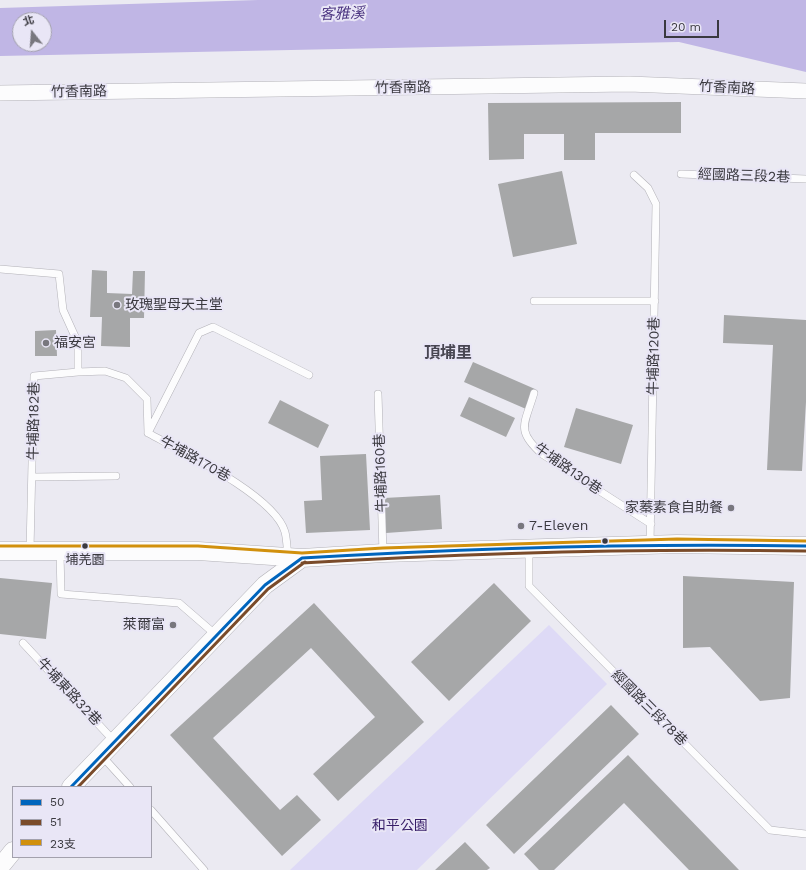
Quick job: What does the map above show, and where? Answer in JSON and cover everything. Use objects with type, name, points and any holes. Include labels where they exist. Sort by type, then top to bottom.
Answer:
[{"type":"street","name":"竹香南路","points":[[0,93],[629,84],[806,91]]},
{"type":"street","points":[[0,551],[198,551],[295,557],[650,545],[806,546]]},
{"type":"street","points":[[72,786],[265,585],[295,557]]},
{"type":"street","points":[[0,867],[12,852]]},
{"type":"lane","name":"經國路三段2巷","points":[[681,174],[806,178]]},
{"type":"lane","name":"牛埔路120巷","points":[[634,175],[648,188],[656,204],[650,545]]},
{"type":"lane","points":[[0,269],[60,274],[63,310],[78,343],[78,372]]},
{"type":"lane","points":[[534,300],[654,301]]},
{"type":"lane","points":[[148,433],[200,333],[213,327],[309,375]]},
{"type":"lane","name":"牛埔路170巷","points":[[78,372],[105,371],[126,378],[146,399],[148,433],[234,480],[269,508],[284,531],[295,557]]},
{"type":"lane","name":"牛埔路182巷","points":[[30,551],[33,477],[34,376],[78,372]]},
{"type":"lane","name":"牛埔路130巷","points":[[534,393],[524,428],[528,441],[542,454],[651,524]]},
{"type":"lane","name":"牛埔路160巷","points":[[378,394],[383,553]]},
{"type":"lane","points":[[33,477],[116,476]]},
{"type":"lane","points":[[60,550],[61,594],[179,603],[216,636]]},
{"type":"lane","name":"經國路三段78巷","points":[[529,550],[529,586],[770,830],[806,834]]},
{"type":"lane","name":"牛埔東路32巷","points":[[23,643],[114,741]]},
{"type":"lane","points":[[101,755],[129,786]]},
{"type":"lane","points":[[152,811],[204,870]]},
{"type":"green space","name":"和平公園","points":[[549,625],[607,684],[417,870],[290,870]]},
{"type":"water","name":"客雅溪","points":[[258,0],[806,0],[806,72],[679,42],[0,56],[0,8]]},
{"type":"building","points":[[681,102],[681,133],[595,133],[595,160],[564,160],[564,134],[524,134],[524,159],[489,160],[488,103]]},
{"type":"building","points":[[562,171],[577,244],[513,257],[498,184]]},
{"type":"building","name":"玫瑰聖母天主堂","points":[[92,270],[107,271],[107,293],[132,294],[133,271],[145,271],[144,318],[130,318],[130,347],[101,346],[102,317],[90,317]]},
{"type":"building","points":[[724,315],[806,320],[806,402],[802,471],[767,470],[773,345],[723,343]]},
{"type":"building","name":"福安宮","points":[[56,330],[57,356],[35,356],[35,331]]},
{"type":"building","points":[[473,362],[535,389],[526,409],[464,382]]},
{"type":"building","points":[[469,397],[515,418],[506,437],[460,416]]},
{"type":"building","points":[[280,400],[329,425],[318,448],[268,423]]},
{"type":"building","points":[[576,408],[633,425],[621,464],[564,447]]},
{"type":"building","points":[[366,454],[370,530],[306,533],[304,501],[322,500],[320,456]]},
{"type":"building","points":[[440,495],[442,529],[386,533],[384,498]]},
{"type":"building","points":[[683,576],[794,582],[790,698],[760,701],[710,647],[683,648]]},
{"type":"building","points":[[0,578],[52,583],[46,639],[0,634]]},
{"type":"building","points":[[494,583],[531,621],[449,701],[411,662]]},
{"type":"building","points":[[314,603],[424,722],[338,801],[313,774],[375,717],[311,648],[213,738],[280,810],[297,795],[321,820],[282,856],[170,735]]},
{"type":"building","points":[[611,705],[639,734],[514,854],[486,825]]},
{"type":"building","points":[[628,755],[739,870],[689,870],[624,803],[554,870],[539,870],[524,854]]},
{"type":"building","points":[[465,842],[490,868],[487,870],[435,870]]},
{"type":"transit line","name":"23支","points":[[0,546],[198,546],[302,553],[383,548],[677,539],[806,541]]},
{"type":"transit line","name":"50","points":[[302,558],[428,551],[554,547],[680,545],[806,546]]},
{"type":"transit line","name":"51","points":[[302,563],[428,556],[554,552],[680,550],[806,551]]},
{"type":"transit line","name":"50","points":[[72,786],[265,585],[302,558]]},
{"type":"transit line","name":"51","points":[[79,786],[268,589],[305,562]]},
{"type":"place","name":"玫瑰聖母天主堂","points":[[117,305]]},
{"type":"place","name":"福安宮","points":[[46,343]]},
{"type":"place","name":"家蓁素食自助餐","points":[[731,508]]},
{"type":"place","name":"7-Eleven","points":[[521,526]]},
{"type":"place","name":"埔羌園","points":[[85,546]]},
{"type":"place","name":"萊爾富","points":[[173,625]]},
{"type":"district","name":"頂埔里","points":[[448,353]]}]
